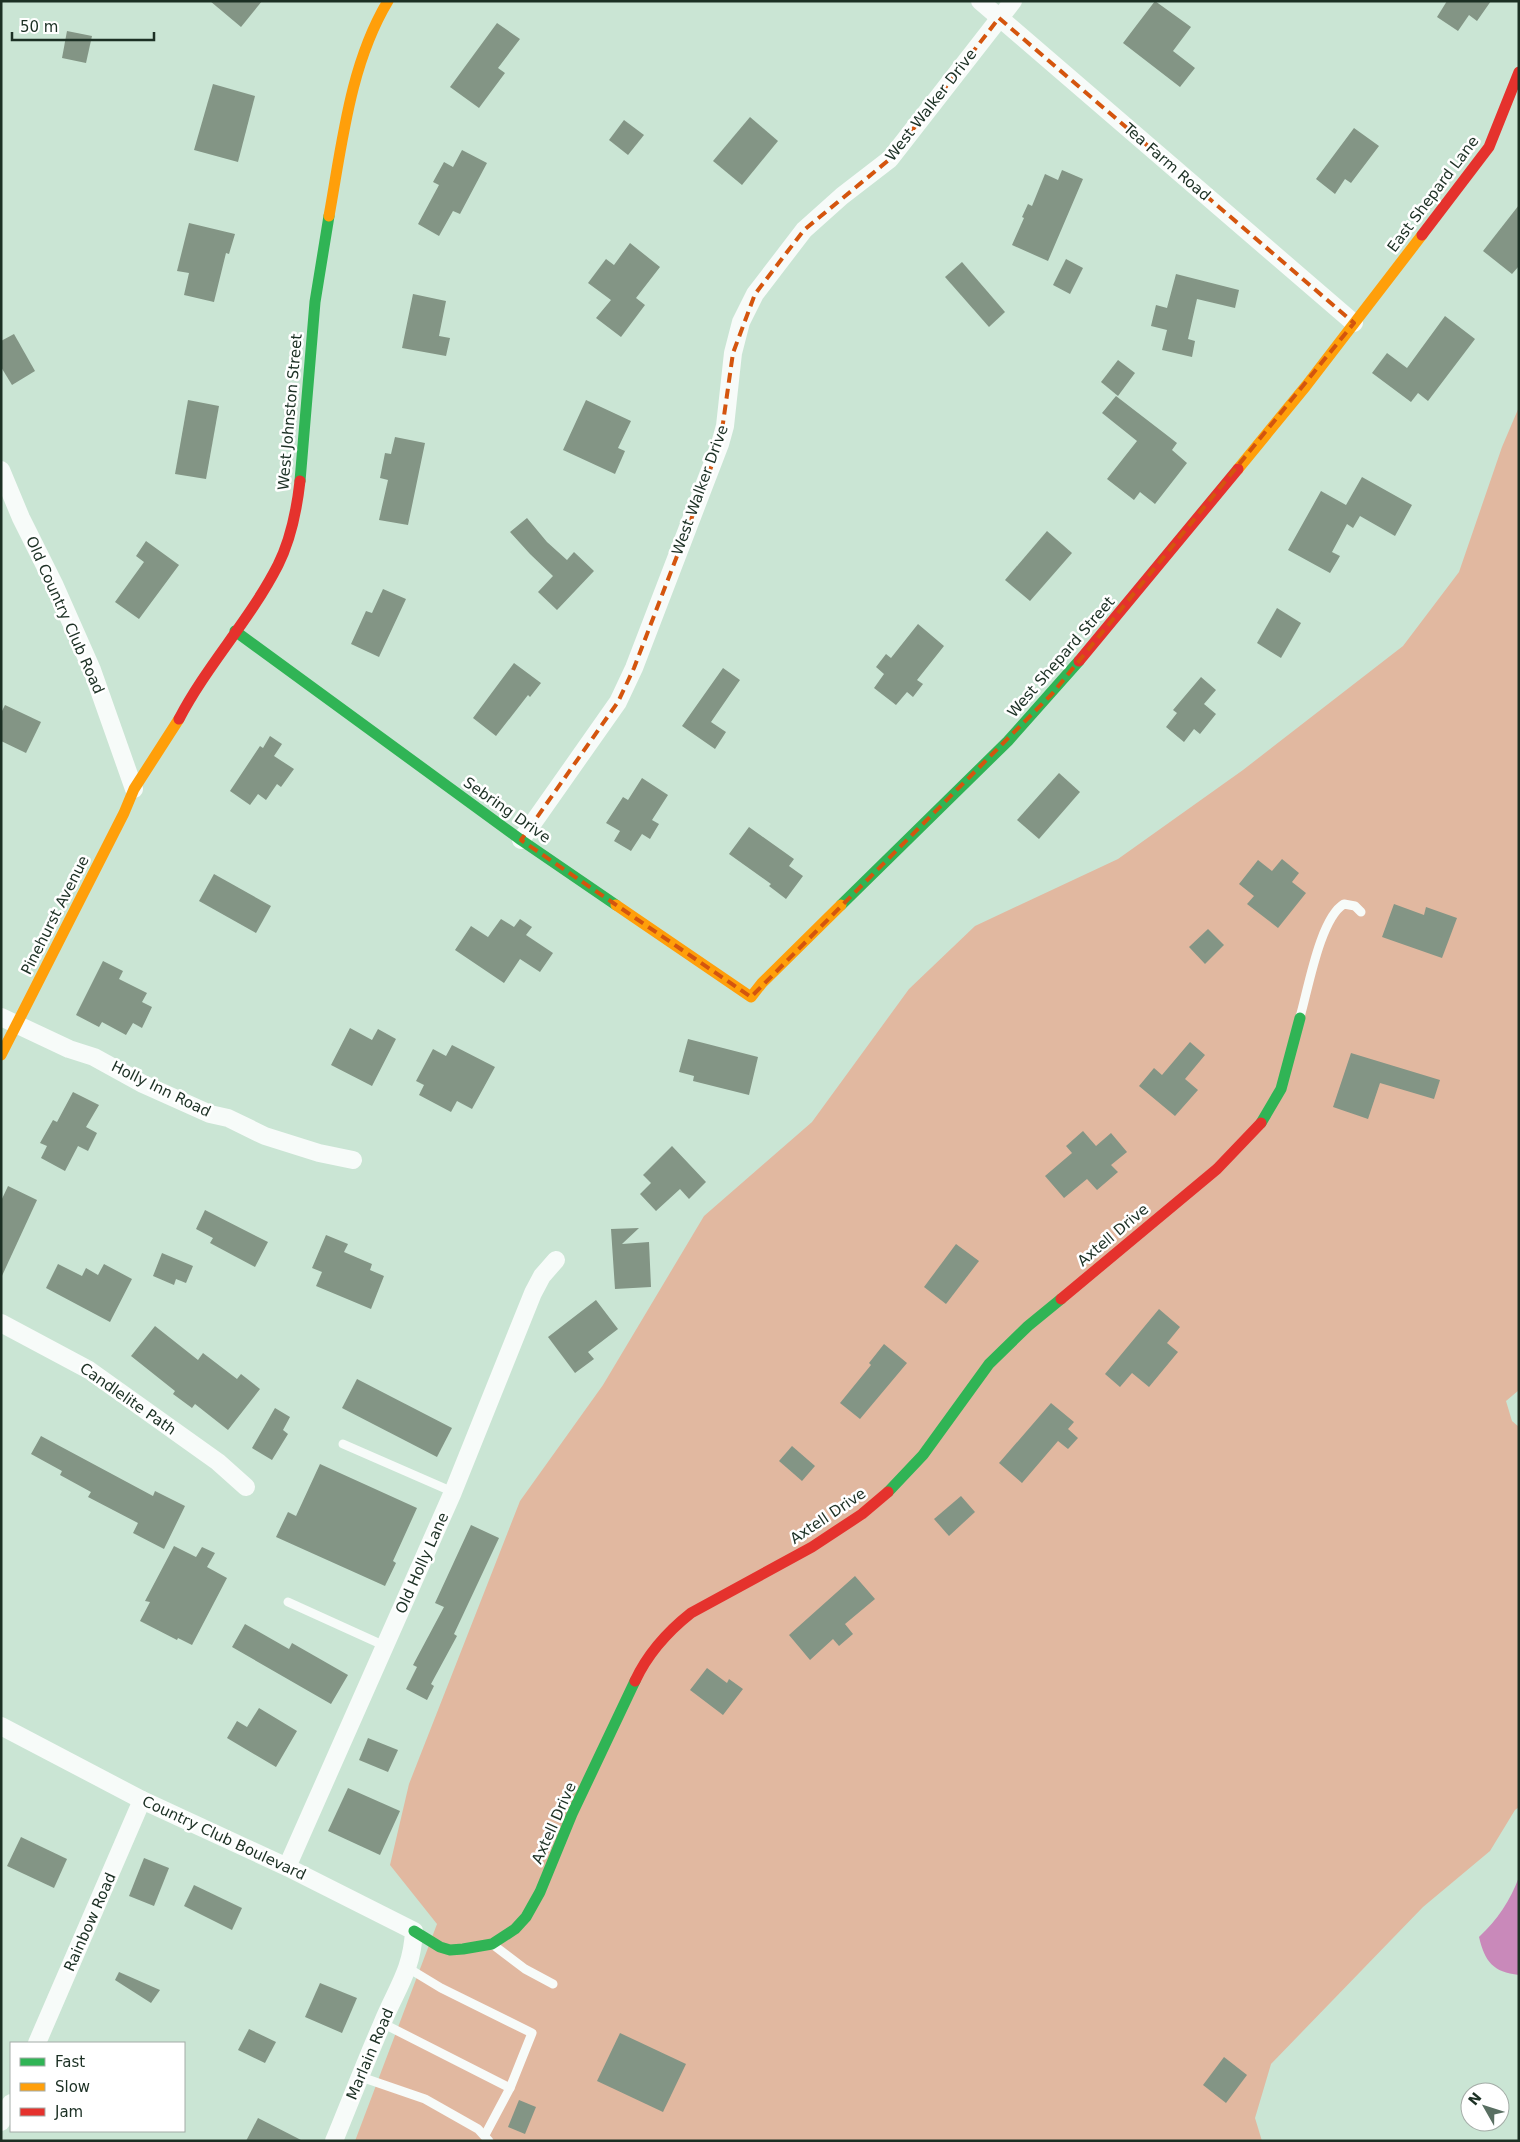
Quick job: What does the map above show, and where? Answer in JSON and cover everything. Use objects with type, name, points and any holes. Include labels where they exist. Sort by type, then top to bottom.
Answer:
[{"type":"street","name":"West Johnston Street","points":[[134,789],[178,721],[194,690],[267,585],[279,563],[294,516],[302,462],[315,303],[323,247],[349,114],[365,54],[380,12],[388,1]]},
{"type":"street","name":"Tea Farm Road","points":[[980,1],[1354,324]]},
{"type":"street","name":"West Walker Drive","points":[[521,840],[618,702],[634,668],[720,444],[725,426],[734,353],[741,322],[755,294],[804,230],[842,196],[890,159],[1013,1]]},
{"type":"street","name":"East Shepard Lane","points":[[1354,324],[1489,147],[1519,72]]},
{"type":"street","name":"West Shepard Street","points":[[762,983],[1008,742],[1052,694],[1306,386],[1354,324]]},
{"type":"street","name":"Old Country Club Road","points":[[1,470],[21,518],[54,584],[92,670],[134,789]]},
{"type":"street","name":"Sebring Drive","points":[[235,631],[521,840],[751,997],[762,983]]},
{"type":"street","name":"Pinehurst Avenue","points":[[1,1055],[8,1021],[124,813],[134,789]]},
{"type":"street","name":"Axtell Drive","points":[[414,1931],[450,1950],[492,1944],[515,1929],[526,1917],[540,1892],[606,1740],[644,1661],[657,1643],[672,1627],[691,1613],[812,1547],[862,1514],[884,1496],[923,1455],[989,1364],[1021,1332],[1217,1169],[1272,1109],[1289,1063],[1300,1018]]},
{"type":"street","name":"Holly Inn Road","points":[[8,1021],[69,1050],[94,1056],[143,1084],[210,1114],[228,1118],[265,1136],[319,1153],[353,1160]]},
{"type":"street","name":"Old Holly Lane","points":[[287,1867],[453,1492],[533,1292],[542,1276],[556,1260]]},
{"type":"street","name":"Candlelite Path","points":[[1,1323],[89,1370],[218,1462],[246,1487]]},
{"type":"street","name":"Country Club Boulevard","points":[[1,1726],[142,1800],[287,1867],[414,1931]]},
{"type":"street","name":"Rainbow Road","points":[[38,2042],[142,1800]]},
{"type":"street","points":[[408,1968],[413,1953],[414,1931]]},
{"type":"street","name":"Marlain Road","points":[[334,2141],[382,2023],[408,1968]]},
{"type":"street","points":[[1,2122],[10,2105]]},
{"type":"lane","points":[[1300,1018],[1319,948],[1334,912],[1344,904],[1355,906],[1362,912]]},
{"type":"lane","points":[[343,1444],[453,1492]]},
{"type":"lane","points":[[288,1602],[385,1646]]},
{"type":"lane","points":[[492,1944],[525,1969],[553,1984]]},
{"type":"lane","points":[[361,2077],[425,2100],[487,2138],[510,2088],[532,2033],[441,1988],[408,1968]]},
{"type":"lane","points":[[382,2023],[510,2088]]},
{"type":"highlighted area","points":[[999,18],[1354,323],[1052,694],[751,997],[521,840],[618,702],[634,668],[720,444],[733,353],[755,294],[804,230],[890,159]]},
{"type":"shaded area","points":[[1519,407],[1519,1390],[1506,1401],[1512,1421],[1519,1427],[1519,1807],[1515,1810],[1490,1851],[1423,1907],[1271,2064],[1255,2118],[1262,2141],[355,2141],[437,1924],[390,1865],[409,1784],[520,1501],[603,1385],[704,1216],[812,1122],[909,989],[975,926],[1118,859],[1243,770],[1403,646],[1459,572],[1502,447]]},
{"type":"shaded area","points":[[1519,1877],[1519,1975],[1510,1974],[1496,1968],[1487,1959],[1479,1937],[1503,1909]]},
{"type":"building","points":[[210,1],[262,1],[241,27]]},
{"type":"building","points":[[1155,1],[1191,27],[1173,51],[1195,68],[1180,87],[1123,43]]},
{"type":"building","points":[[1447,1],[1491,1],[1477,21],[1469,15],[1458,31],[1437,17]]},
{"type":"building","points":[[497,23],[520,39],[498,68],[505,73],[479,108],[450,87]]},
{"type":"building","points":[[67,31],[92,36],[86,63],[62,58]]},
{"type":"building","points":[[213,84],[255,96],[238,162],[194,150]]},
{"type":"building","points":[[750,117],[778,141],[742,185],[713,161]]},
{"type":"building","points":[[624,120],[644,135],[628,155],[609,140]]},
{"type":"building","points":[[1354,128],[1379,146],[1351,183],[1345,179],[1335,194],[1316,179]]},
{"type":"building","points":[[462,150],[487,163],[460,214],[453,211],[439,236],[418,224],[439,185],[433,182],[444,162],[453,167]]},
{"type":"building","points":[[1062,170],[1083,179],[1048,261],[1012,245],[1028,204],[1032,206],[1045,174],[1058,180]]},
{"type":"building","points":[[1519,205],[1519,266],[1512,274],[1483,251]]},
{"type":"building","points":[[189,223],[235,234],[229,254],[226,253],[214,302],[184,295],[189,273],[177,271]]},
{"type":"building","points":[[630,243],[660,267],[636,298],[645,305],[621,337],[596,318],[611,300],[588,283],[606,259],[614,265]]},
{"type":"building","points":[[1066,259],[1083,268],[1070,294],[1053,285]]},
{"type":"building","points":[[962,262],[1005,312],[989,327],[945,277]]},
{"type":"building","points":[[1176,274],[1239,290],[1235,308],[1197,299],[1188,339],[1195,341],[1192,357],[1162,350],[1167,330],[1151,326],[1156,305],[1167,308]]},
{"type":"building","points":[[413,294],[446,301],[439,336],[450,338],[446,356],[402,348]]},
{"type":"building","points":[[1445,316],[1475,339],[1428,401],[1418,393],[1411,402],[1372,373],[1387,353],[1407,368]]},
{"type":"building","points":[[14,334],[35,371],[12,385],[1,367],[1,341]]},
{"type":"building","points":[[1118,360],[1135,373],[1118,396],[1101,382]]},
{"type":"building","points":[[1116,396],[1177,443],[1172,450],[1187,463],[1155,504],[1140,492],[1134,500],[1107,479],[1137,441],[1102,413]]},
{"type":"building","points":[[188,400],[219,406],[206,479],[175,474]]},
{"type":"building","points":[[586,400],[631,421],[618,448],[625,451],[615,474],[563,450]]},
{"type":"building","points":[[395,437],[425,443],[408,525],[379,520],[388,480],[380,478],[385,453],[391,454]]},
{"type":"building","points":[[1362,477],[1412,505],[1395,536],[1360,516],[1353,528],[1347,524],[1332,552],[1340,556],[1330,573],[1288,550],[1321,491],[1346,505]]},
{"type":"building","points":[[527,518],[547,542],[567,560],[574,552],[594,571],[557,610],[538,592],[553,576],[510,532]]},
{"type":"building","points":[[1047,531],[1072,553],[1030,601],[1005,580]]},
{"type":"building","points":[[146,541],[179,565],[139,619],[115,602],[144,562],[136,556]]},
{"type":"building","points":[[383,589],[406,599],[379,657],[351,644],[366,611],[372,613]]},
{"type":"building","points":[[1277,608],[1301,623],[1281,658],[1257,643]]},
{"type":"building","points":[[918,624],[944,646],[917,680],[923,684],[913,697],[907,692],[896,705],[874,688],[884,674],[876,667],[886,654],[891,658]]},
{"type":"building","points":[[514,663],[541,683],[530,697],[528,695],[496,736],[473,718]]},
{"type":"building","points":[[723,668],[740,680],[711,722],[726,732],[715,749],[682,726]]},
{"type":"building","points":[[1201,677],[1216,690],[1204,704],[1216,714],[1200,734],[1194,729],[1184,742],[1166,727],[1177,713],[1173,710]]},
{"type":"building","points":[[5,705],[41,722],[26,753],[1,741],[1,713]]},
{"type":"building","points":[[270,736],[282,744],[274,756],[294,769],[281,787],[277,784],[266,800],[258,794],[250,805],[230,791],[260,746],[263,748]]},
{"type":"building","points":[[1059,773],[1080,792],[1039,839],[1017,820]]},
{"type":"building","points":[[642,778],[668,795],[652,820],[659,824],[650,839],[642,834],[631,851],[614,841],[620,831],[606,823],[623,797],[628,800]]},
{"type":"building","points":[[749,827],[794,859],[789,866],[803,876],[786,899],[769,886],[771,884],[729,854]]},
{"type":"building","points":[[1282,859],[1299,873],[1292,882],[1306,893],[1278,928],[1247,904],[1254,896],[1239,884],[1258,860],[1272,871]]},
{"type":"building","points":[[214,874],[271,906],[256,933],[199,901]]},
{"type":"building","points":[[1394,904],[1424,915],[1426,907],[1457,918],[1442,958],[1382,937]]},
{"type":"building","points":[[501,919],[514,927],[520,919],[532,927],[526,935],[553,953],[540,972],[520,959],[504,983],[455,950],[471,926],[488,937]]},
{"type":"building","points":[[1208,929],[1224,945],[1205,964],[1189,947]]},
{"type":"building","points":[[103,961],[123,971],[119,979],[147,993],[142,1002],[152,1007],[142,1028],[133,1023],[126,1035],[102,1022],[99,1027],[76,1015]]},
{"type":"building","points":[[350,1028],[372,1040],[378,1029],[396,1039],[372,1086],[331,1065]]},
{"type":"building","points":[[688,1039],[758,1057],[749,1095],[693,1081],[694,1076],[679,1072]]},
{"type":"building","points":[[1190,1042],[1205,1055],[1185,1079],[1198,1090],[1175,1116],[1139,1086],[1154,1068],[1162,1075]]},
{"type":"building","points":[[452,1045],[495,1067],[472,1109],[457,1101],[451,1112],[419,1095],[424,1085],[416,1081],[433,1049],[446,1056]]},
{"type":"building","points":[[1351,1053],[1440,1080],[1434,1099],[1380,1083],[1368,1119],[1333,1107]]},
{"type":"building","points":[[73,1092],[99,1105],[86,1127],[97,1133],[88,1151],[78,1146],[65,1171],[41,1158],[47,1146],[40,1143],[53,1120],[57,1122]]},
{"type":"building","points":[[1083,1131],[1096,1146],[1111,1133],[1127,1152],[1111,1165],[1118,1172],[1097,1190],[1087,1179],[1064,1198],[1045,1176],[1072,1153],[1066,1146]]},
{"type":"building","points":[[672,1146],[706,1182],[689,1199],[680,1189],[656,1211],[640,1194],[651,1183],[643,1175]]},
{"type":"building","points":[[8,1186],[37,1200],[1,1278],[1,1201]]},
{"type":"building","points":[[205,1210],[268,1242],[255,1267],[210,1243],[213,1238],[196,1229]]},
{"type":"building","points":[[639,1228],[622,1244],[649,1242],[651,1287],[615,1289],[611,1229]]},
{"type":"building","points":[[326,1235],[348,1244],[344,1252],[372,1264],[370,1270],[384,1276],[371,1309],[316,1286],[322,1272],[312,1268]]},
{"type":"building","points":[[956,1244],[979,1261],[946,1304],[924,1287]]},
{"type":"building","points":[[162,1253],[193,1266],[186,1283],[176,1279],[174,1285],[153,1276]]},
{"type":"building","points":[[58,1264],[82,1276],[86,1268],[98,1275],[104,1264],[132,1279],[110,1322],[46,1288]]},
{"type":"building","points":[[596,1300],[618,1329],[588,1352],[594,1359],[575,1373],[548,1337]]},
{"type":"building","points":[[1159,1309],[1180,1327],[1167,1343],[1178,1352],[1149,1387],[1132,1373],[1120,1387],[1105,1374]]},
{"type":"building","points":[[155,1326],[198,1360],[203,1353],[237,1379],[241,1374],[260,1389],[228,1430],[195,1404],[192,1408],[173,1394],[175,1391],[131,1356]]},
{"type":"building","points":[[884,1344],[907,1363],[860,1419],[840,1403],[871,1365],[869,1363]]},
{"type":"building","points":[[357,1379],[452,1428],[437,1457],[342,1408]]},
{"type":"building","points":[[1051,1403],[1074,1422],[1068,1429],[1078,1438],[1068,1449],[1058,1441],[1022,1483],[999,1463]]},
{"type":"building","points":[[275,1408],[290,1417],[283,1430],[288,1434],[272,1460],[252,1448]]},
{"type":"building","points":[[41,1436],[153,1496],[155,1491],[185,1506],[164,1549],[133,1533],[138,1523],[88,1497],[91,1492],[60,1475],[62,1471],[31,1454]]},
{"type":"building","points":[[792,1446],[815,1466],[802,1481],[779,1461]]},
{"type":"building","points":[[320,1464],[417,1508],[393,1561],[396,1563],[385,1586],[276,1537],[288,1512],[296,1516]]},
{"type":"building","points":[[961,1496],[975,1512],[949,1536],[934,1519]]},
{"type":"building","points":[[471,1525],[499,1538],[454,1634],[457,1636],[431,1684],[434,1686],[427,1700],[406,1689],[417,1667],[413,1665],[444,1607],[435,1603]]},
{"type":"building","points":[[174,1546],[196,1557],[202,1547],[215,1553],[207,1567],[227,1578],[192,1645],[178,1638],[177,1640],[140,1621],[150,1602],[145,1601]]},
{"type":"building","points":[[855,1576],[875,1599],[845,1624],[853,1634],[839,1646],[833,1639],[810,1660],[789,1635]]},
{"type":"building","points":[[245,1624],[289,1649],[292,1643],[348,1675],[331,1704],[232,1647]]},
{"type":"building","points":[[707,1668],[727,1683],[729,1679],[743,1689],[723,1715],[690,1690]]},
{"type":"building","points":[[259,1708],[297,1731],[276,1767],[227,1738],[237,1721],[247,1727]]},
{"type":"building","points":[[368,1738],[398,1750],[388,1772],[359,1760]]},
{"type":"building","points":[[348,1788],[400,1811],[380,1855],[328,1831]]},
{"type":"building","points":[[21,1837],[67,1859],[54,1888],[7,1866]]},
{"type":"building","points":[[144,1858],[169,1868],[154,1906],[129,1896]]},
{"type":"building","points":[[194,1885],[242,1908],[232,1930],[184,1906]]},
{"type":"building","points":[[119,1972],[160,1990],[151,2003],[115,1980]]},
{"type":"building","points":[[320,1983],[357,1998],[342,2033],[305,2017]]},
{"type":"building","points":[[249,2029],[276,2042],[265,2063],[238,2050]]},
{"type":"building","points":[[620,2033],[686,2064],[663,2112],[597,2081]]},
{"type":"building","points":[[1224,2057],[1247,2075],[1226,2103],[1203,2085]]},
{"type":"building","points":[[519,2100],[536,2107],[525,2134],[508,2127]]},
{"type":"building","points":[[258,2118],[303,2141],[246,2141]]},
{"type":"traffic: fast","points":[[300,481],[315,302],[329,216]]},
{"type":"traffic: fast","points":[[235,631],[521,840],[616,905]]},
{"type":"traffic: fast","points":[[841,905],[1008,741],[1079,661]]},
{"type":"traffic: fast","points":[[1261,1123],[1281,1089],[1300,1018]]},
{"type":"traffic: fast","points":[[888,1492],[923,1455],[989,1364],[1028,1326],[1061,1299]]},
{"type":"traffic: fast","points":[[414,1931],[440,1947],[450,1950],[463,1949],[492,1944],[515,1929],[526,1917],[540,1892],[572,1814],[635,1681]]},
{"type":"traffic: slow","points":[[329,216],[343,133],[356,78],[375,25],[388,1]]},
{"type":"traffic: slow","points":[[1238,469],[1306,386],[1422,235]]},
{"type":"traffic: slow","points":[[1,1055],[124,813],[134,789],[179,719]]},
{"type":"traffic: slow","points":[[616,905],[751,997],[762,983],[841,905]]},
{"type":"traffic: jam","points":[[1422,235],[1489,147],[1519,72]]},
{"type":"traffic: jam","points":[[1079,661],[1238,469]]},
{"type":"traffic: jam","points":[[179,719],[202,680],[255,605],[278,565],[292,524],[300,481]]},
{"type":"traffic: jam","points":[[1061,1299],[1217,1169],[1261,1123]]},
{"type":"traffic: jam","points":[[635,1681],[646,1661],[659,1644],[691,1613],[812,1547],[862,1514],[888,1492]]}]
